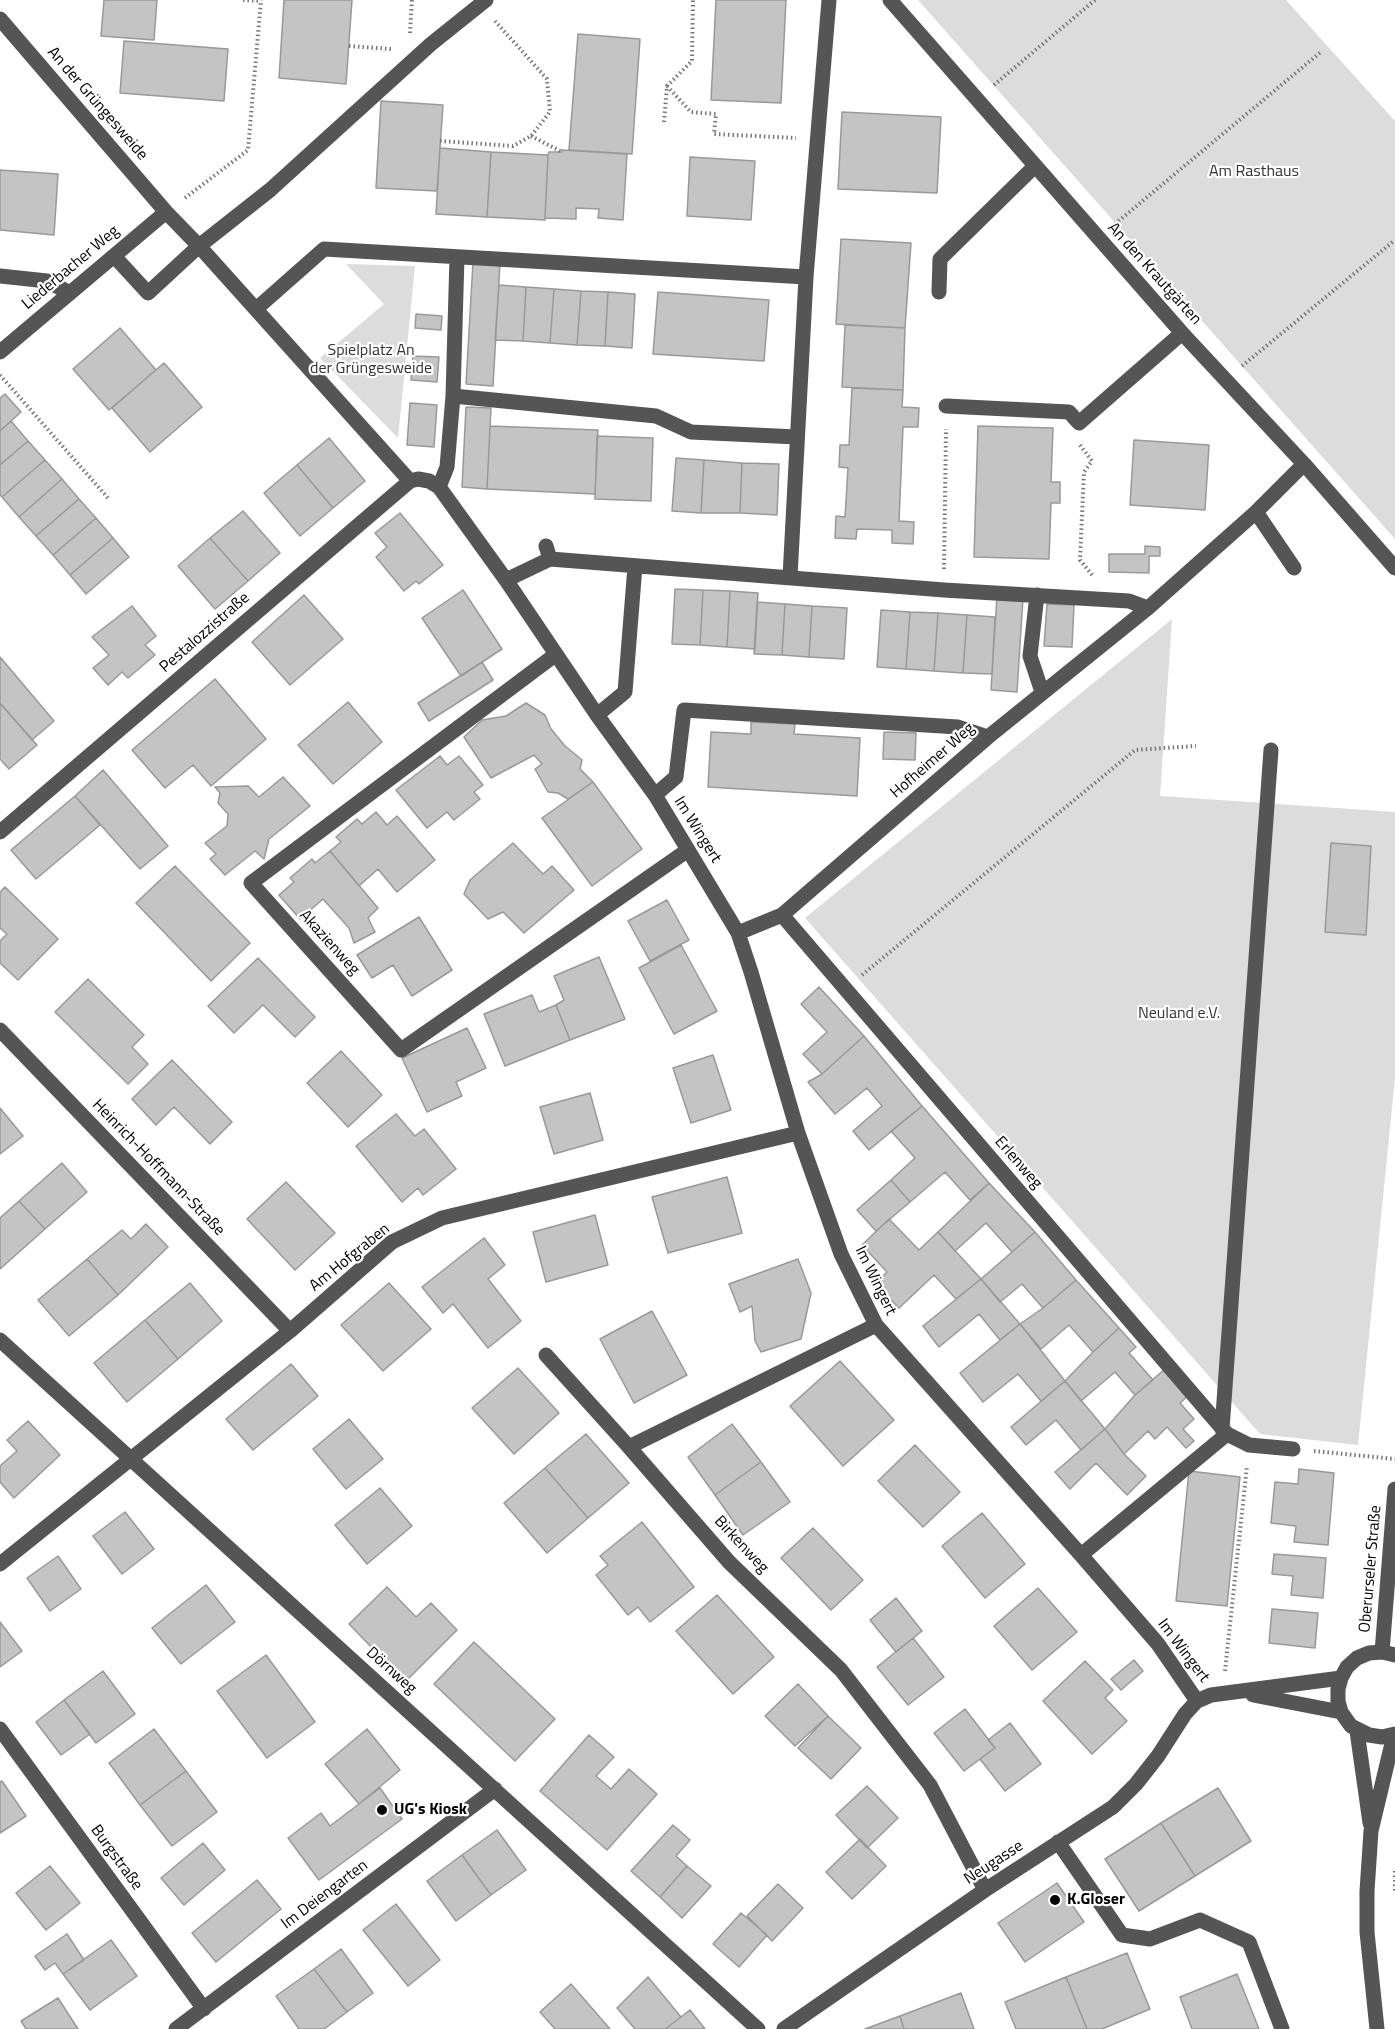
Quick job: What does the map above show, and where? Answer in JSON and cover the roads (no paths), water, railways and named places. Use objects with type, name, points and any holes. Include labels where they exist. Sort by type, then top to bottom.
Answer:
[{"type":"street","points":[[790,578],[806,277],[829,0]]},
{"type":"street","name":"An den Krautgärten","points":[[890,0],[1182,333],[1304,464],[1395,568]]},
{"type":"street","points":[[114,256],[148,293],[199,246],[270,190],[407,66],[484,2]]},
{"type":"street","name":"An der Grüngesweide","points":[[0,19],[166,212],[410,481]]},
{"type":"street","points":[[939,292],[940,259],[1035,165]]},
{"type":"street","name":"Liederbacher Weg","points":[[0,352],[166,212]]},
{"type":"street","points":[[256,309],[324,249],[806,277]]},
{"type":"street","points":[[410,481],[418,479],[429,481],[439,487],[447,467],[453,396],[457,257]]},
{"type":"street","points":[[0,276],[47,281],[70,293]]},
{"type":"street","points":[[946,406],[1069,412],[1079,423],[1182,333]]},
{"type":"street","points":[[453,396],[656,416],[691,432],[796,437]]},
{"type":"street","name":"Hofheimer Weg","points":[[738,933],[782,915],[988,737],[1148,608],[1256,512],[1304,464]]},
{"type":"street","name":"Pestalozzistraße","points":[[0,832],[410,481]]},
{"type":"street","name":"Im Wingert","points":[[439,487],[655,795],[738,933],[798,1133],[841,1254],[876,1325],[1158,1644],[1197,1701],[1211,1695],[1341,1678]]},
{"type":"street","points":[[1256,512],[1294,568]]},
{"type":"street","points":[[506,580],[548,553],[635,566],[944,590],[1113,600],[1140,603],[1148,608]]},
{"type":"street","points":[[597,715],[626,692],[635,566]]},
{"type":"street","points":[[1037,595],[1030,656],[1042,692]]},
{"type":"street","name":"Akazienweg","points":[[555,655],[250,883],[401,1050],[688,850]]},
{"type":"street","name":"Im Wingert","points":[[655,795],[676,777],[684,710],[958,728],[988,737]]},
{"type":"street","points":[[1081,1555],[1225,1431],[1271,750]]},
{"type":"street","name":"Erlenweg","points":[[782,915],[1225,1431],[1249,1445],[1293,1449]]},
{"type":"street","name":"Heinrich-Hoffmann-Straße","points":[[0,1030],[290,1331]]},
{"type":"street","name":"Am Hofgraben","points":[[0,1564],[290,1331],[392,1242],[442,1218],[798,1133]]},
{"type":"street","points":[[629,1447],[876,1325]]},
{"type":"street","name":"Dörnweg","points":[[0,1340],[758,2029]]},
{"type":"street","name":"Birkenweg","points":[[546,1355],[729,1562],[841,1670],[930,1785],[985,1890]]},
{"type":"street","name":"Oberurseler Straße","points":[[1388,1654],[1395,1489]]},
{"type":"street","points":[[1371,1831],[1394,1734],[1375,1736],[1357,1731],[1341,1712],[1338,1689],[1347,1667],[1357,1658],[1369,1653],[1388,1654]]},
{"type":"street","name":"Im Wingert","points":[[1228,1694],[1267,1697],[1341,1712]]},
{"type":"street","name":"Neugasse","points":[[784,2029],[985,1890],[1113,1807],[1136,1784],[1158,1756],[1185,1714],[1197,1701]]},
{"type":"street","name":"Burgstraße","points":[[0,1729],[204,2009]]},
{"type":"street","points":[[1357,1731],[1371,1831],[1367,1932],[1377,2029]]},
{"type":"street","name":"Im Deiengarten","points":[[176,2029],[495,1789]]},
{"type":"street","points":[[1058,1842],[1122,1935],[1150,1939],[1200,1920],[1249,1942],[1282,2029]]},
{"type":"place","name":"UG's Kiosk","points":[[382,1810]]},
{"type":"place","name":"K.Gloser","points":[[1055,1900]]},
{"type":"park label","name":"Am Rasthaus","points":[[1254,172]]},
{"type":"park label","name":"Spielplatz An der Grüngesweide","points":[[371,360]]},
{"type":"park label","name":"Neuland e.V.","points":[[1179,1014]]}]
